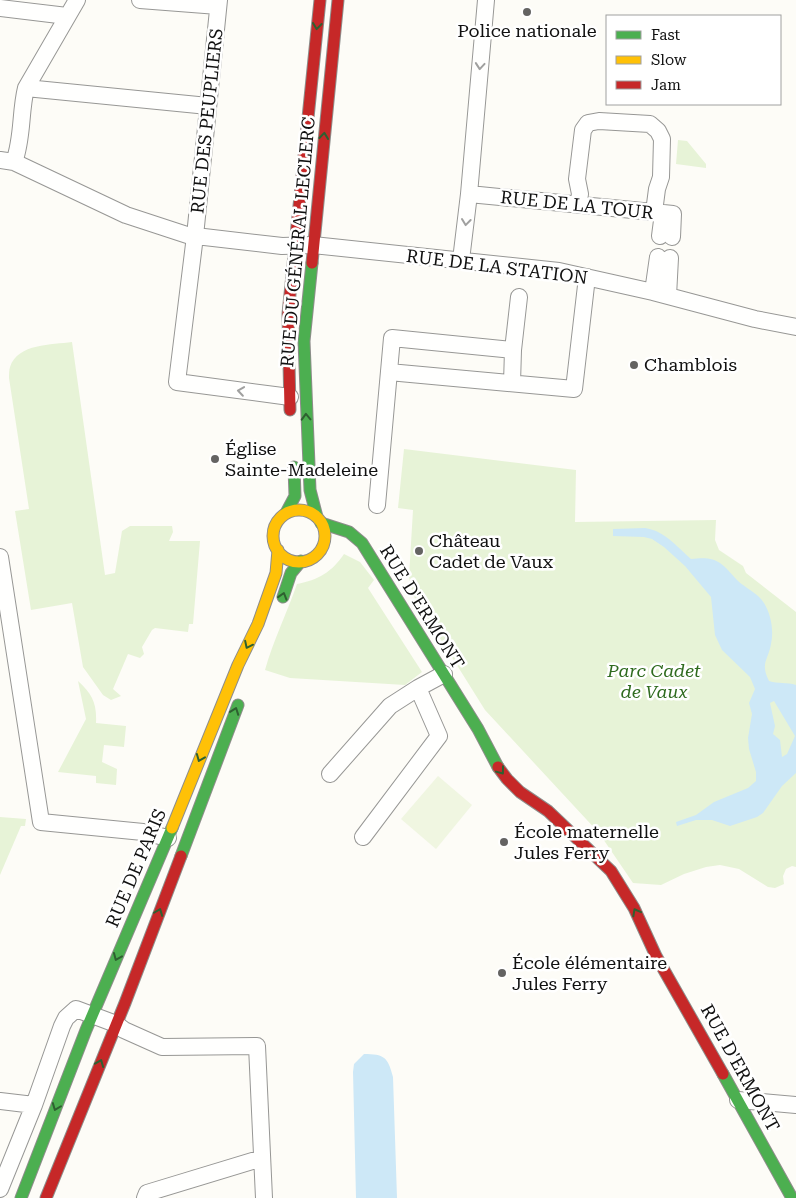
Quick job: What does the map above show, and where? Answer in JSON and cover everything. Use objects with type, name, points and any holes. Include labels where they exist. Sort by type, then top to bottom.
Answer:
[{"type":"main road","name":"RUE DU GÉNÉRAL LECLERC","points":[[291,423],[288,314],[320,0]]},
{"type":"main road","name":"RUE DU GÉNÉRAL LECLERC","points":[[319,520],[310,490],[304,342],[338,0]]},
{"type":"main road","points":[[294,458],[295,496],[286,513],[275,524],[273,540],[278,550],[286,558],[301,561]]},
{"type":"main road","points":[[286,513],[302,510],[319,520],[324,537],[320,550]]},
{"type":"main road","name":"RUE D'ERMONT","points":[[319,520],[349,531],[356,536],[372,558],[478,728],[494,761],[507,779],[520,792],[548,810]]},
{"type":"main road","points":[[278,610],[291,570],[301,561],[334,544]]},
{"type":"main road","points":[[349,544],[356,546],[372,558]]},
{"type":"main road","name":"RUE DE PARIS","points":[[138,909],[238,665],[258,624],[276,573],[278,550]]},
{"type":"main road","name":"RUE DE PARIS","points":[[21,1198],[104,1019],[240,698]]},
{"type":"main road","name":"RUE D'ERMONT","points":[[478,728],[507,757]]},
{"type":"main road","name":"RUE D'ERMONT","points":[[533,787],[548,810],[578,841],[600,858],[611,871],[634,908],[656,956],[792,1198]]},
{"type":"main road","name":"RUE D'ERMONT","points":[[578,841],[594,870]]},
{"type":"main road","name":"RUE D'ERMONT","points":[[630,927],[656,956]]},
{"type":"main road","points":[[46,1198],[82,1109]]},
{"type":"street","points":[[7,161],[18,152],[26,88],[77,0]]},
{"type":"street","name":"RUE DES PEUPLIERS","points":[[140,0],[219,3],[195,236],[177,382],[290,397]]},
{"type":"street","points":[[461,260],[469,194],[486,0]]},
{"type":"street","points":[[0,8],[67,16]]},
{"type":"street","points":[[26,88],[208,106]]},
{"type":"street","points":[[578,205],[580,194],[577,179],[583,130],[588,123],[599,120],[650,124],[658,131],[662,139],[661,177],[657,189],[658,213]]},
{"type":"street","name":"RUE DE LA STATION","points":[[7,161],[126,215],[187,235],[282,246],[313,245],[559,271],[660,294],[755,319],[796,326]]},
{"type":"street","name":"RUE DE LA TOUR","points":[[469,194],[658,213],[666,236]]},
{"type":"street","points":[[660,294],[664,257]]},
{"type":"street","points":[[389,372],[574,389],[587,277]]},
{"type":"street","points":[[512,383],[513,350],[519,297]]},
{"type":"street","points":[[377,505],[392,338],[513,350]]},
{"type":"street","points":[[0,557],[41,822],[143,832],[168,838]]},
{"type":"street","points":[[330,774],[390,706],[444,674]]},
{"type":"street","points":[[363,836],[439,736],[418,688]]},
{"type":"street","points":[[82,1109],[82,1079],[137,936],[138,909]]},
{"type":"street","points":[[0,1189],[66,1018],[76,1009],[104,1019],[162,1047],[257,1046],[264,1198]]},
{"type":"street","points":[[738,1100],[796,1105]]},
{"type":"street","points":[[0,1101],[34,1105]]},
{"type":"street","points":[[145,1198],[147,1193],[262,1158]]},
{"type":"green space","points":[[678,140],[687,141],[706,164],[706,168],[676,164]]},
{"type":"green space","points":[[72,342],[105,575],[115,573],[122,531],[130,526],[172,526],[173,532],[169,541],[200,541],[193,624],[189,624],[188,632],[155,628],[152,630],[142,647],[144,654],[140,658],[128,654],[113,689],[121,696],[111,700],[103,695],[83,667],[72,603],[31,610],[15,511],[29,509],[9,378],[10,367],[20,353],[28,349]]},
{"type":"green space","name":"Parc Cadet de Vaux","points":[[404,449],[576,470],[575,522],[716,520],[715,540],[719,550],[743,566],[746,573],[796,612],[796,867],[792,866],[786,869],[783,876],[784,884],[775,888],[768,887],[739,869],[720,865],[684,874],[661,885],[633,883],[599,833],[485,710],[413,595],[409,577],[413,510],[398,508]]},
{"type":"green space","points":[[344,554],[360,562],[374,580],[368,588],[422,672],[405,685],[290,678],[265,670],[297,584],[324,574],[335,566]]},
{"type":"green space","points":[[78,681],[93,699],[96,710],[96,723],[126,726],[124,747],[104,745],[102,762],[117,769],[116,785],[96,783],[96,776],[58,772],[86,719]]},
{"type":"green space","points":[[438,776],[472,805],[436,849],[401,819]]},
{"type":"green space","points":[[0,817],[26,819],[25,826],[21,826],[0,875]]},
{"type":"water","points":[[645,528],[659,532],[691,559],[707,558],[718,562],[740,583],[758,596],[766,607],[770,617],[772,634],[765,666],[766,675],[769,681],[796,685],[796,773],[782,786],[763,813],[757,817],[730,826],[712,820],[696,820],[677,826],[676,822],[696,815],[714,802],[748,788],[756,781],[756,772],[749,749],[748,738],[752,714],[749,703],[755,689],[750,677],[722,650],[715,635],[711,597],[685,566],[652,539],[613,536],[613,529]],"holes":[[[774,701],[795,736],[787,754],[782,757],[780,740],[773,734],[775,726],[770,703]]]},
{"type":"water","points":[[364,1054],[384,1058],[389,1065],[393,1077],[397,1198],[356,1198],[353,1072],[354,1064]]},
{"type":"traffic: fast","points":[[312,263],[304,341],[310,490],[317,517]]},
{"type":"traffic: fast","points":[[286,513],[295,496],[294,467]]},
{"type":"traffic: fast","points":[[321,523],[349,532],[362,543],[478,729],[498,767]]},
{"type":"traffic: fast","points":[[283,597],[291,573],[301,561]]},
{"type":"traffic: fast","points":[[181,856],[238,705]]},
{"type":"traffic: fast","points":[[21,1198],[86,1030],[172,828]]},
{"type":"traffic: fast","points":[[723,1074],[792,1198]]},
{"type":"traffic: slow","points":[[299,510],[309,512],[317,518],[323,526],[325,536],[323,546],[317,554],[309,560],[299,562],[289,560],[281,554],[275,546],[273,536],[275,526],[281,518],[289,512],[299,510]]},
{"type":"traffic: slow","points":[[172,828],[238,665],[258,624],[276,573],[278,550]]},
{"type":"traffic: jam","points":[[290,410],[288,314],[320,0]]},
{"type":"traffic: jam","points":[[312,263],[338,0]]},
{"type":"traffic: jam","points":[[498,767],[520,792],[548,811],[611,871],[634,908],[656,956],[723,1074]]},
{"type":"traffic: jam","points":[[46,1198],[125,1003],[181,856]]},
{"type":"place","name":"Police nationale","points":[[527,12]]},
{"type":"place","name":"Chamblois","points":[[634,365]]},
{"type":"place","name":"Église Sainte-Madeleine","points":[[215,459]]},
{"type":"place","name":"Château Cadet de Vaux","points":[[419,551]]},
{"type":"place","name":"École maternelle Jules Ferry","points":[[504,842]]},
{"type":"place","name":"École élémentaire Jules Ferry","points":[[502,973]]}]
